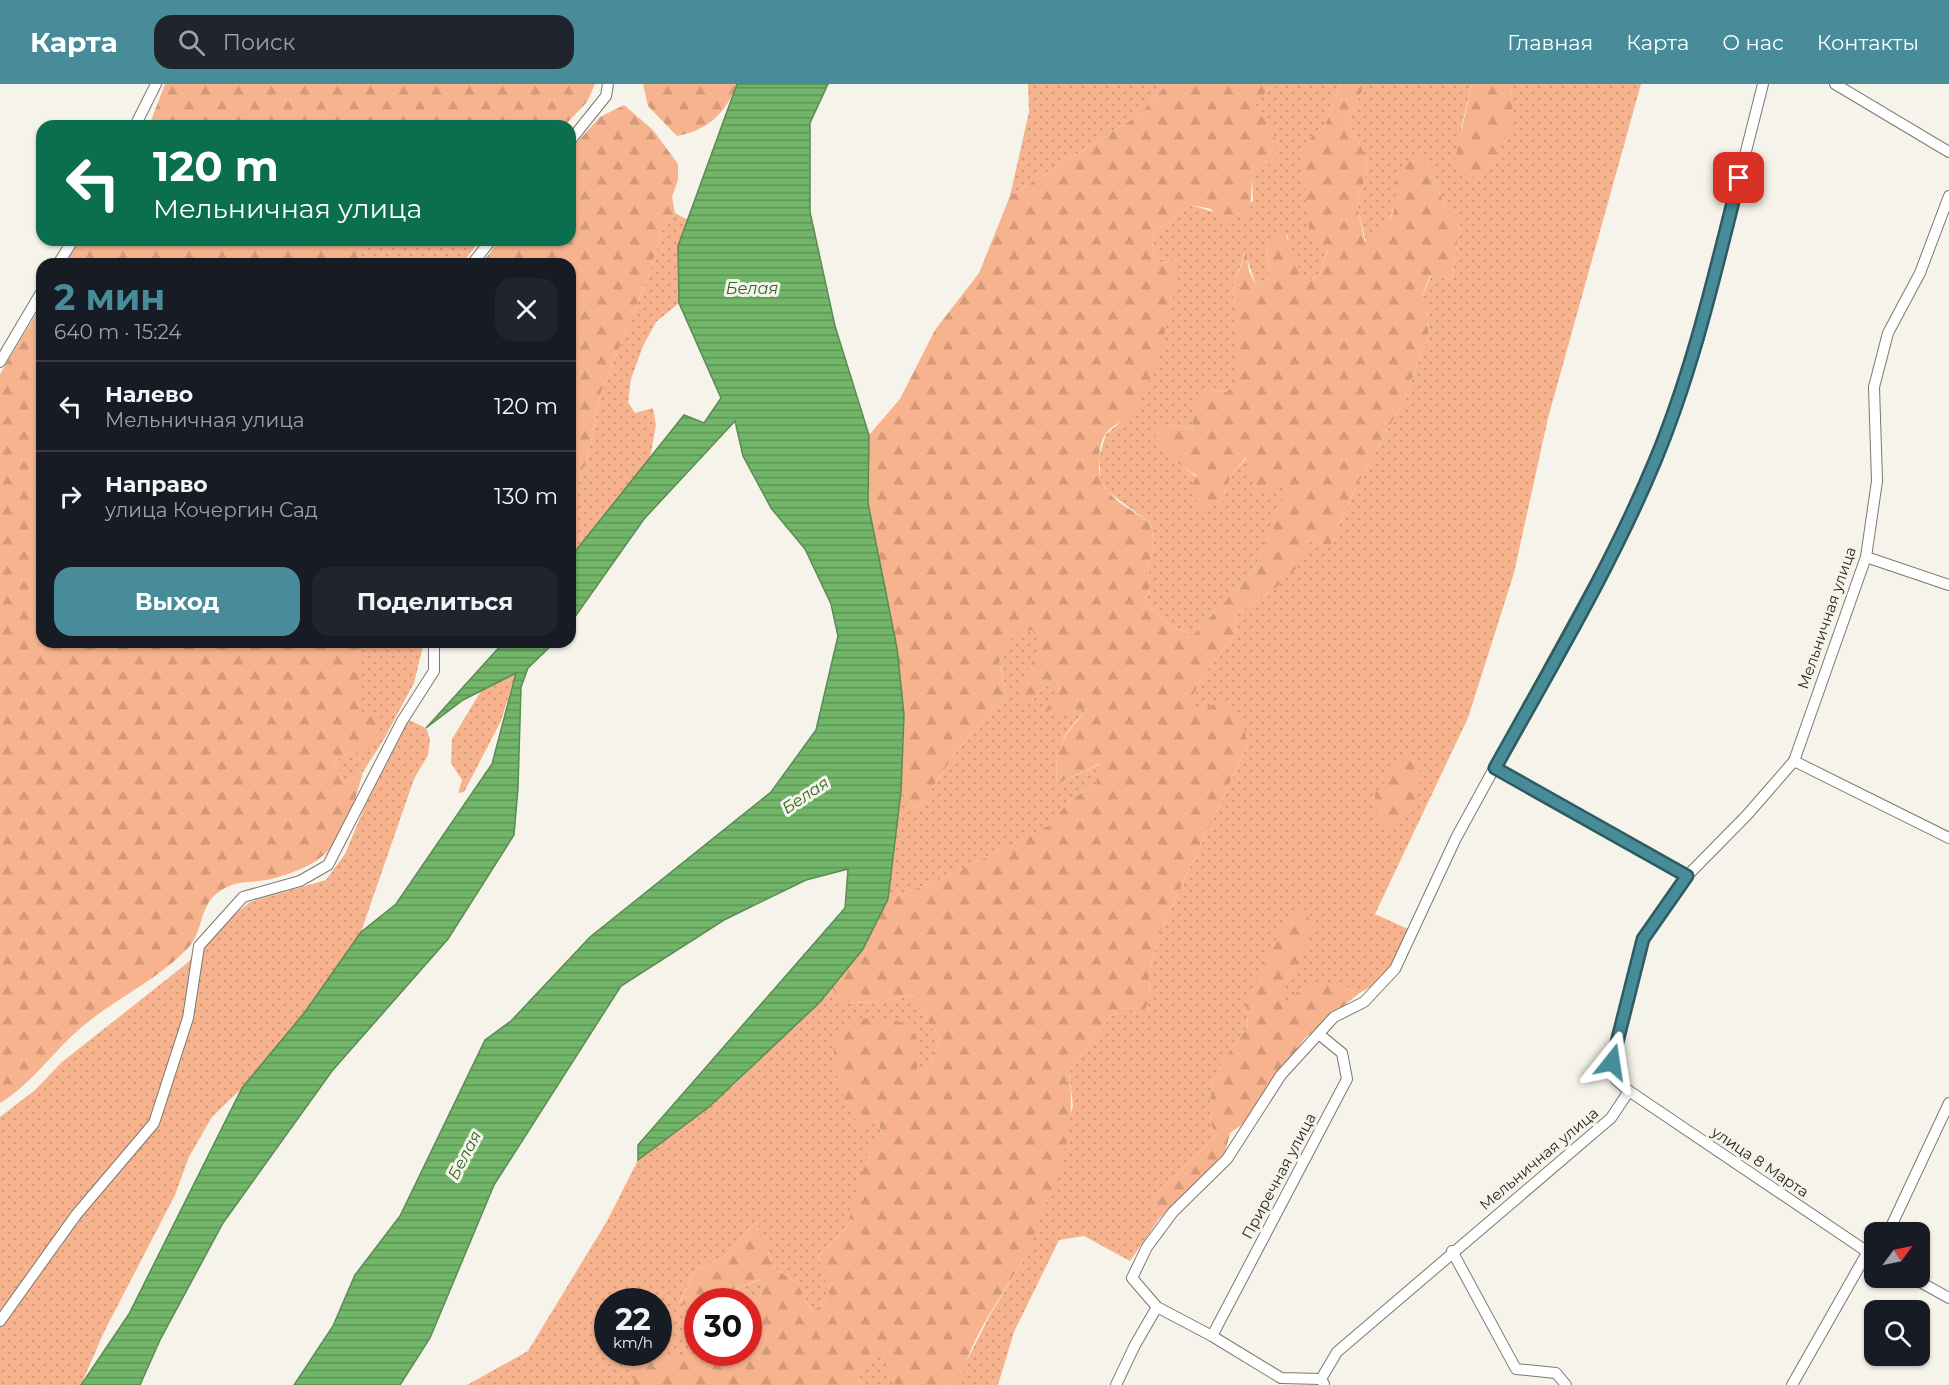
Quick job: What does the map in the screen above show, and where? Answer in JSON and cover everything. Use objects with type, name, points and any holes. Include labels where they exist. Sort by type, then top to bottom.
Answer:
[{"type":"street","points":[[138,120],[156,84]]},
{"type":"street","points":[[576,134],[606,96],[608,84]]},
{"type":"street","points":[[1323,1382],[1281,1378],[1212,1336],[1157,1307],[1132,1278],[1147,1247],[1173,1212],[1227,1159],[1281,1075],[1320,1035],[1334,1017],[1364,1002],[1395,969],[1456,838],[1624,531],[1656,459],[1698,341],[1763,84]]},
{"type":"street","points":[[1835,84],[1949,152]]},
{"type":"street","name":"Мельничная улица","points":[[1323,1382],[1337,1352],[1452,1251],[1611,1118],[1629,1090],[1616,1080],[1612,1062],[1643,939],[1687,876],[1747,815],[1794,761],[1866,557],[1877,481],[1874,387],[1888,333],[1920,273],[1949,196]]},
{"type":"street","points":[[477,258],[486,246]]},
{"type":"street","points":[[0,362],[36,301]]},
{"type":"street","points":[[1866,557],[1949,585]]},
{"type":"street","points":[[0,1321],[76,1215],[154,1123],[188,1018],[199,946],[243,897],[300,881],[328,865],[402,721],[434,671],[434,648]]},
{"type":"street","points":[[1794,761],[1949,838]]},
{"type":"street","points":[[1495,768],[1687,876]]},
{"type":"street","name":"Приречная улица","points":[[1212,1336],[1347,1079],[1342,1053],[1320,1035]]},
{"type":"street","name":"улица 8 Марта","points":[[1629,1090],[1864,1247]]},
{"type":"street","points":[[1893,1222],[1949,1103]]},
{"type":"street","points":[[1452,1251],[1516,1369],[1556,1373],[1566,1385]]},
{"type":"street","points":[[1792,1385],[1864,1265]]},
{"type":"street","points":[[1930,1287],[1949,1298]]},
{"type":"street","points":[[1116,1385],[1157,1307]]},
{"type":"green space","points":[[165,84],[595,84],[587,102],[570,120],[151,120]]},
{"type":"green space","points":[[643,84],[737,84],[727,104],[714,119],[707,125],[677,136],[648,106]]},
{"type":"green space","points":[[1028,84],[1167,84],[1139,115],[1010,196],[1029,112]]},
{"type":"green space","points":[[1167,84],[1282,84],[1268,89],[1256,105],[1275,138],[1276,159],[1252,178],[1250,216],[1230,217],[1222,225],[1211,209],[1191,205],[1155,232],[1152,248],[1161,263],[1179,260],[1163,341],[1140,401],[1129,416],[1106,433],[1101,444],[1099,471],[1105,488],[1117,500],[1151,523],[1154,546],[1148,569],[1150,586],[1145,603],[1172,627],[1194,634],[1254,571],[1287,484],[1272,492],[1257,492],[1246,457],[1231,476],[1220,504],[1200,510],[1192,485],[1197,476],[1179,464],[1151,430],[1169,424],[1192,429],[1196,396],[1211,389],[1226,392],[1237,384],[1233,286],[1246,252],[1249,271],[1256,285],[1270,277],[1267,244],[1281,230],[1288,239],[1305,283],[1320,274],[1328,249],[1310,235],[1301,161],[1311,137],[1325,126],[1340,84],[1365,84],[1348,122],[1366,156],[1367,171],[1357,205],[1365,242],[1376,236],[1389,222],[1395,206],[1396,174],[1416,154],[1428,163],[1447,211],[1460,223],[1452,280],[1430,276],[1421,299],[1429,316],[1428,337],[1404,400],[1356,487],[1330,546],[1308,540],[1304,561],[1274,589],[1237,614],[1235,634],[1203,676],[1190,701],[1195,710],[1226,701],[1243,723],[1248,744],[1159,934],[1149,973],[1150,996],[1143,1014],[1123,1008],[1110,1017],[1069,1072],[1071,1112],[1069,1129],[1056,1180],[1027,1252],[977,1337],[960,1385],[895,1385],[881,1347],[858,1372],[861,1385],[633,1385],[636,1366],[672,1366],[672,1357],[677,1356],[684,1356],[684,1366],[762,1366],[761,1279],[738,1288],[687,1288],[695,1271],[726,1255],[756,1222],[764,1236],[772,1266],[798,1284],[811,1311],[831,1300],[818,1257],[847,1227],[871,1141],[881,1133],[879,1122],[862,1128],[847,1107],[836,1071],[833,1033],[870,1018],[887,1019],[909,1025],[917,1039],[917,1070],[921,1075],[931,1064],[940,1039],[921,1012],[913,994],[876,1003],[844,1002],[831,988],[863,949],[888,899],[944,878],[1050,825],[1070,800],[1096,784],[1099,764],[1057,784],[1057,758],[1062,741],[1089,707],[1057,719],[1046,709],[1059,693],[1057,679],[1040,691],[1028,705],[1019,700],[1018,690],[1041,646],[1032,630],[1013,635],[999,662],[1007,696],[982,720],[961,746],[923,803],[915,809],[901,791],[904,715],[897,648],[868,503],[869,435],[900,399],[935,330],[979,273],[1010,196],[1139,115]]},
{"type":"green space","points":[[1282,84],[1340,84],[1325,126],[1311,137],[1328,248],[1320,274],[1305,283],[1295,264],[1287,235],[1267,245],[1270,277],[1256,285],[1245,253],[1233,286],[1238,384],[1226,392],[1211,389],[1194,416],[1192,429],[1169,424],[1168,449],[1179,464],[1197,477],[1220,504],[1231,476],[1247,457],[1257,491],[1288,483],[1254,571],[1194,634],[1172,627],[1145,603],[1150,586],[1148,569],[1154,546],[1151,523],[1108,492],[1101,481],[1099,457],[1106,434],[1133,412],[1178,260],[1161,263],[1152,248],[1155,232],[1191,205],[1230,217],[1253,201],[1252,178],[1275,138],[1255,105],[1268,89]]},
{"type":"green space","points":[[1365,84],[1472,84],[1461,129],[1489,167],[1512,123],[1511,84],[1641,84],[1548,418],[1514,573],[1468,718],[1375,914],[1410,930],[1382,980],[1358,994],[1341,984],[1283,1006],[1287,976],[1299,967],[1246,1004],[1248,1027],[1221,1065],[1211,1091],[1211,1121],[1215,1137],[1155,1195],[1154,1208],[1159,1219],[1130,1261],[1084,1236],[1059,1240],[1014,1332],[998,1385],[960,1385],[962,1370],[990,1315],[1023,1260],[1073,1106],[1069,1072],[1110,1017],[1123,1008],[1142,1013],[1150,996],[1149,973],[1159,934],[1248,744],[1194,711],[1190,701],[1203,676],[1235,634],[1237,614],[1274,589],[1308,540],[1330,546],[1356,487],[1404,400],[1428,337],[1429,316],[1421,299],[1431,276],[1452,280],[1460,223],[1447,211],[1428,163],[1396,174],[1396,202],[1387,228],[1366,242],[1357,205],[1367,171],[1366,156],[1348,122]]},
{"type":"green space","points":[[1472,84],[1511,84],[1513,123],[1489,167],[1465,182],[1454,164]]},
{"type":"green space","points":[[624,105],[653,130],[678,164],[678,180],[672,197],[675,213],[662,231],[648,277],[601,392],[589,452],[576,489],[576,258],[486,258],[495,246],[576,246],[576,143],[600,117]]},
{"type":"green space","points":[[675,213],[688,220],[678,246],[679,303],[656,322],[643,346],[631,379],[628,402],[635,413],[653,408],[656,425],[650,458],[576,550],[576,489],[589,452],[601,392],[648,277],[662,231]]},
{"type":"green space","points":[[74,246],[360,246],[357,258],[68,258]]},
{"type":"green space","points":[[360,246],[442,246],[446,250],[452,246],[476,246],[466,258],[357,258]]},
{"type":"green space","points":[[36,314],[36,648],[361,648],[361,717],[381,712],[378,731],[366,754],[350,752],[334,762],[345,782],[363,772],[345,827],[333,846],[307,866],[271,879],[229,886],[215,895],[206,907],[189,947],[165,969],[83,1026],[33,1077],[0,1103],[0,374]]},
{"type":"green space","points":[[1033,629],[1041,646],[1028,705],[1040,691],[1057,679],[1059,693],[1090,707],[1068,732],[1059,749],[1057,784],[1100,764],[1096,784],[1070,800],[1051,825],[944,878],[888,899],[901,791],[915,809],[923,803],[961,746],[982,720],[1007,696],[999,661],[1013,635]]},
{"type":"green space","points":[[361,648],[423,648],[414,683],[384,739],[363,772],[345,782],[334,762],[350,752],[361,717]]},
{"type":"green space","points":[[516,673],[501,721],[464,792],[458,793],[462,780],[451,763],[452,739],[481,691]]},
{"type":"green space","points":[[409,720],[426,728],[430,739],[428,755],[414,779],[361,932],[305,1012],[242,1088],[212,1117],[189,1157],[175,1195],[104,1332],[81,1385],[0,1385],[0,1117],[35,1090],[62,1062],[186,964],[226,921],[250,902],[326,880],[345,854],[365,806]]},
{"type":"green space","points":[[1408,754],[1419,762],[1419,784],[1412,808],[1391,830],[1376,812],[1375,793]]},
{"type":"green space","points":[[1302,904],[1312,926],[1299,967],[1287,976],[1284,1005],[1305,985],[1341,984],[1358,994],[1305,1038],[1243,1124],[1230,1133],[1225,1153],[1159,1219],[1154,1208],[1155,1195],[1215,1137],[1210,1106],[1215,1078],[1229,1052],[1248,1027],[1246,1004],[1286,918]]},
{"type":"green space","points":[[831,988],[844,1002],[876,1003],[913,994],[921,1012],[940,1039],[931,1064],[921,1075],[917,1070],[917,1039],[879,1122],[881,1133],[847,1227],[818,1257],[832,1300],[811,1311],[798,1284],[772,1266],[764,1237],[756,1222],[726,1255],[695,1271],[686,1288],[684,1288],[679,1303],[684,1304],[684,1357],[672,1358],[672,1288],[594,1288],[594,1366],[637,1366],[633,1385],[467,1385],[528,1351],[607,1221],[638,1160],[735,1084]]},
{"type":"green space","points":[[762,1279],[761,1288],[739,1288]]},
{"type":"green space","points":[[684,1294],[684,1305],[679,1304]]},
{"type":"green space","points":[[881,1346],[895,1385],[861,1385],[858,1372]]},
{"type":"water","name":"Белая","points":[[737,84],[828,84],[810,123],[810,212],[835,326],[869,435],[868,503],[897,648],[904,715],[901,791],[888,899],[863,949],[820,1002],[709,1107],[638,1160],[638,1145],[845,908],[848,869],[806,880],[724,920],[621,986],[494,1185],[430,1338],[400,1385],[294,1385],[333,1326],[355,1275],[400,1216],[485,1040],[511,1021],[590,937],[771,792],[816,730],[838,636],[831,604],[805,549],[771,508],[743,456],[735,421],[644,519],[576,615],[576,550],[684,415],[704,423],[721,398],[679,303],[678,246]]},
{"type":"water","points":[[499,648],[549,648],[528,668],[521,687],[514,835],[448,939],[332,1071],[223,1223],[160,1340],[140,1385],[81,1385],[129,1314],[242,1088],[305,1012],[361,932],[396,904],[492,764],[516,673],[463,700],[426,728]]},
{"type":"route","points":[[1612,1062],[1643,939],[1687,876],[1495,768],[1624,531],[1656,459],[1698,341],[1739,178]]}]
